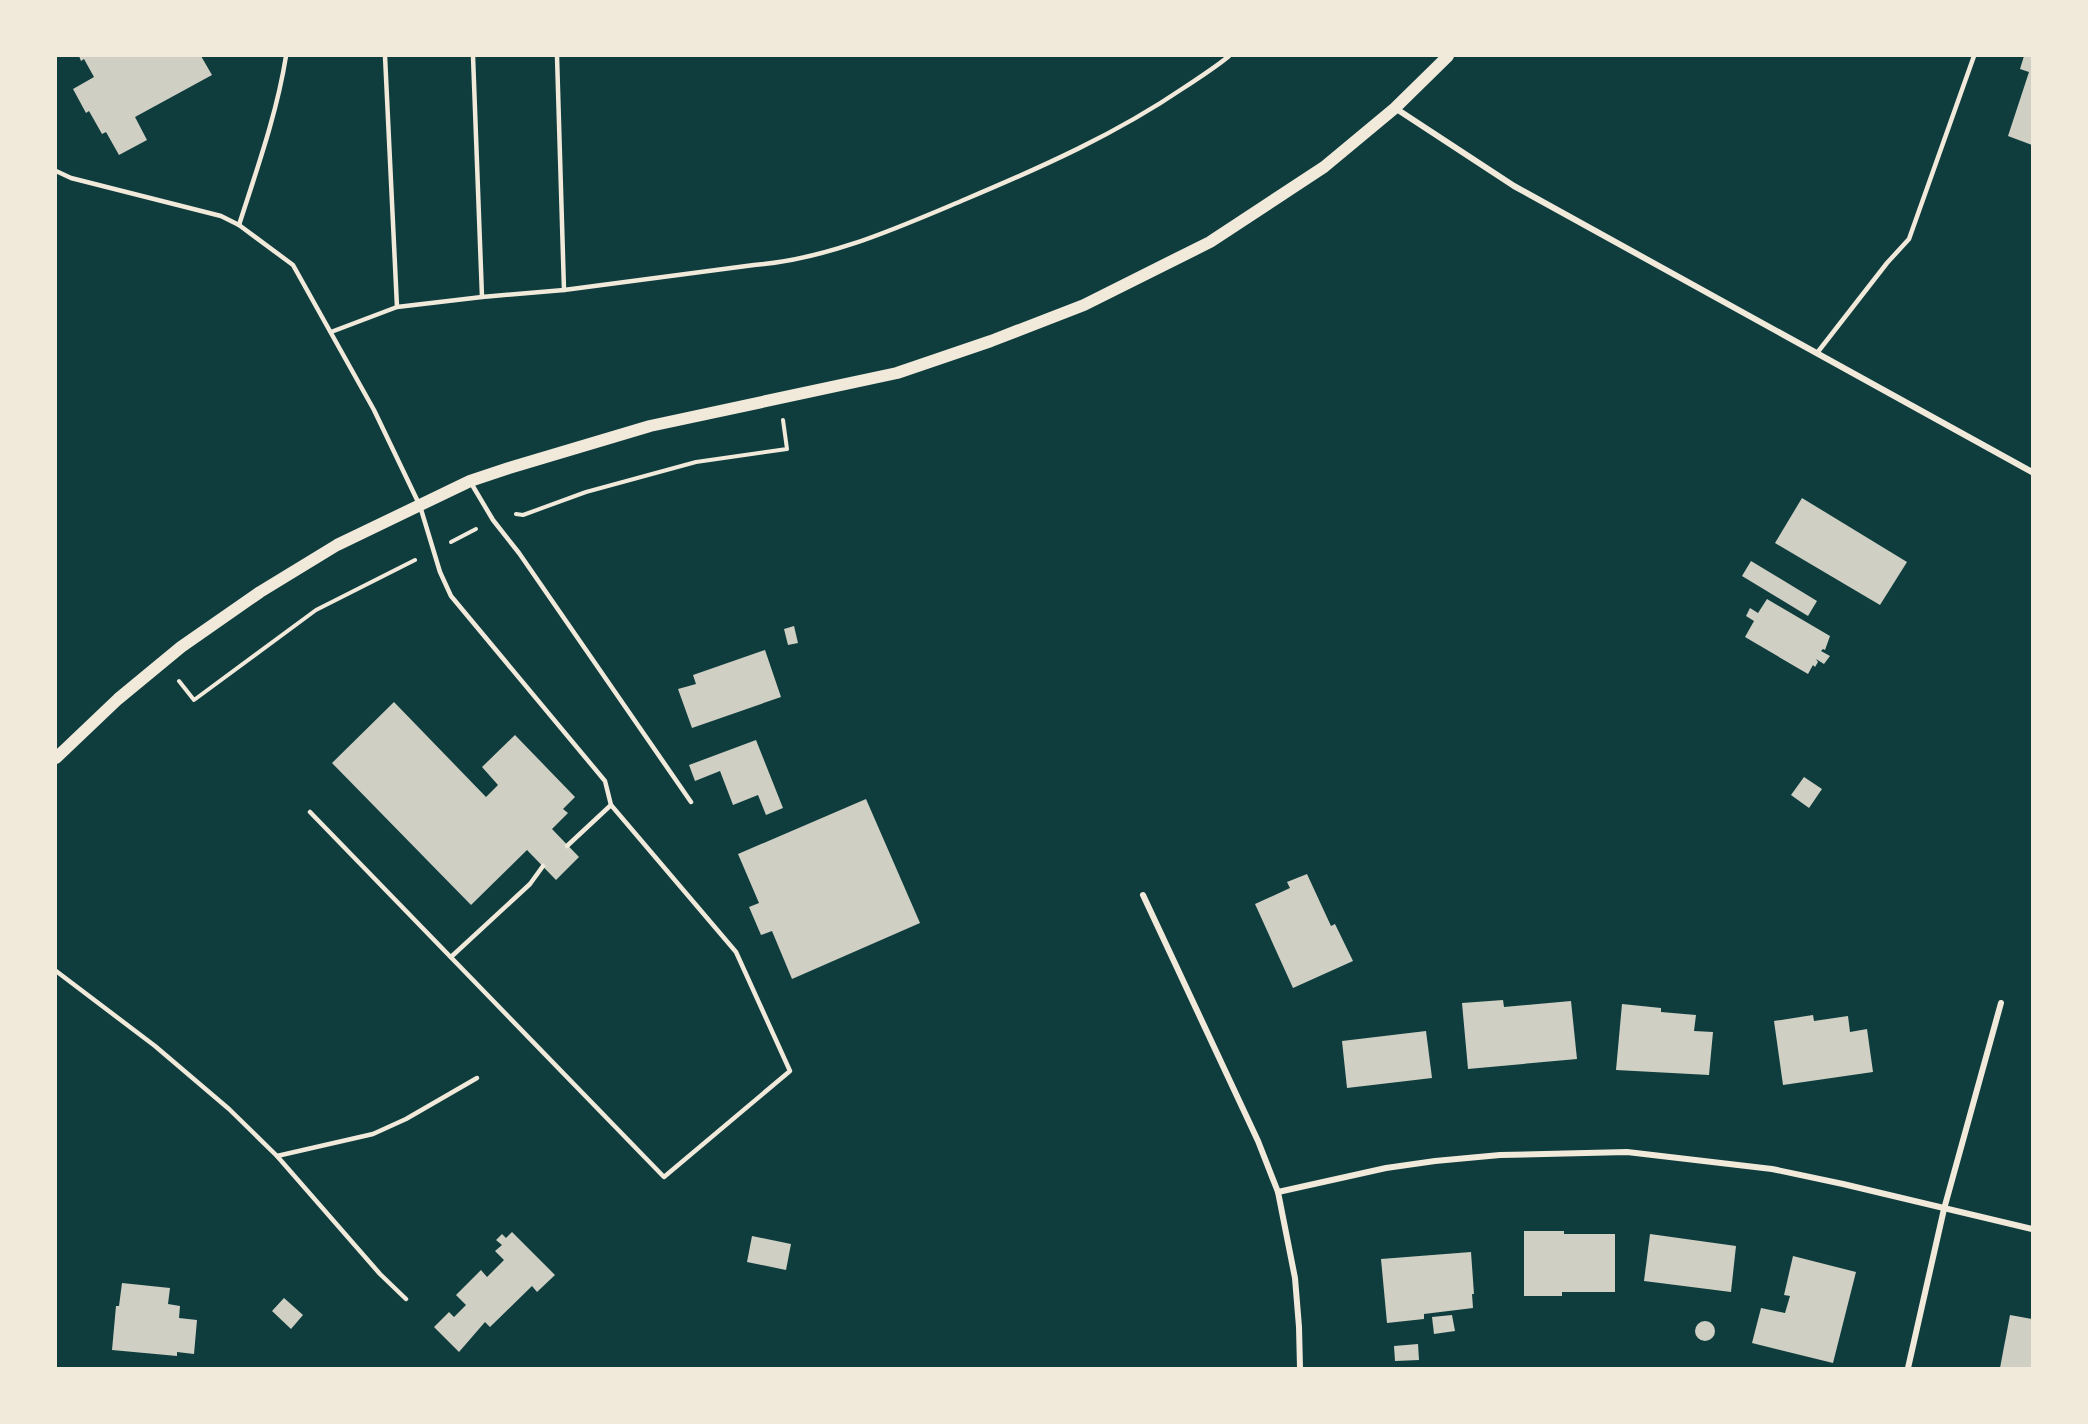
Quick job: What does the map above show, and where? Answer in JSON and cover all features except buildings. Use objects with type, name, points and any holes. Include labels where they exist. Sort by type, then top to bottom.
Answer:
[{"type":"main road","points":[[56,758],[118,699],[163,662],[260,592],[337,545],[470,481],[650,426],[897,373],[991,341],[1084,305],[1210,242],[1324,167],[1395,108],[1448,56]]},
{"type":"street","points":[[1395,108],[1514,186],[2032,472]]},
{"type":"street","points":[[1143,895],[1258,1141],[1278,1192],[1295,1278],[1300,1368]]},
{"type":"street","points":[[1908,1368],[1944,1209],[2001,1003]]},
{"type":"street","points":[[1278,1192],[1386,1168],[1435,1161],[1500,1155],[1627,1152],[1772,1169],[2032,1229]]},
{"type":"lane","points":[[239,225],[260,162],[286,56]]},
{"type":"lane","points":[[385,56],[397,308]]},
{"type":"lane","points":[[473,56],[482,297]]},
{"type":"lane","points":[[557,56],[564,290]]},
{"type":"lane","points":[[331,332],[397,308],[785,262],[856,244],[1037,169],[1107,135],[1150,111],[1229,56]]},
{"type":"lane","points":[[1817,353],[1887,263],[1909,239],[1974,56]]},
{"type":"lane","points":[[56,171],[71,178],[200,210],[239,225],[294,265],[374,411],[420,506],[433,551],[451,596],[605,781],[611,805],[736,952],[790,1071],[664,1177],[310,812]]},
{"type":"lane","points":[[470,481],[493,520],[519,553],[691,801]]},
{"type":"lane","points":[[567,846],[611,805]]},
{"type":"lane","points":[[451,957],[530,884],[543,866]]},
{"type":"lane","points":[[56,971],[185,1070],[229,1109],[277,1156],[380,1274],[406,1299]]},
{"type":"lane","points":[[277,1156],[373,1134],[406,1119],[477,1078]]},
{"type":"path","points":[[163,662],[194,700],[316,610],[506,513],[523,515],[586,492],[696,462],[787,449],[779,398]]}]
